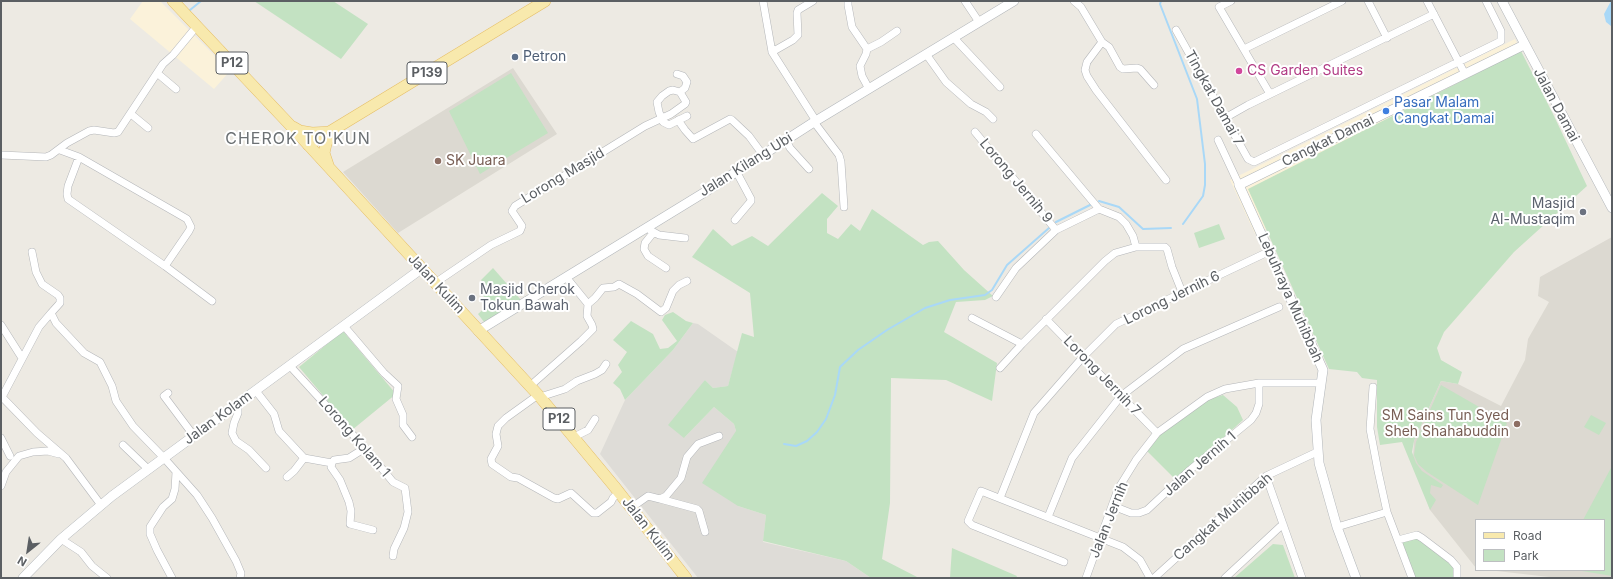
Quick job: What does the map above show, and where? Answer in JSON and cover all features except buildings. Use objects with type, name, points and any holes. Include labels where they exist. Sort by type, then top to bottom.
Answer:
[{"type":"main road","name":"Jalan Kulim","points":[[173,1],[290,125],[539,396],[619,492],[686,578]]},
{"type":"main road","name":"P139","points":[[308,145],[545,1]]},
{"type":"main road","points":[[290,125],[300,131],[312,133],[331,132],[324,153],[329,168]]},
{"type":"street","points":[[763,1],[772,52],[815,122],[839,155],[841,162],[844,207]]},
{"type":"street","points":[[772,52],[793,40],[798,35],[797,12],[813,1]]},
{"type":"street","points":[[848,1],[852,27],[866,49],[866,54],[860,66],[862,76],[869,89]]},
{"type":"street","points":[[966,1],[979,22]]},
{"type":"street","name":"Jalan Kilang Ubi","points":[[478,331],[566,277],[650,230],[736,171],[1014,1]]},
{"type":"street","points":[[1074,1],[1081,7],[1102,42],[1109,47],[1120,67],[1123,70],[1140,69],[1154,85]]},
{"type":"street","points":[[1231,1],[1219,7],[1270,94]]},
{"type":"street","points":[[1244,49],[1342,1]]},
{"type":"street","points":[[1368,1],[1387,38]]},
{"type":"street","points":[[1427,1],[1465,74]]},
{"type":"street","name":"Cangkat Damai","points":[[1254,162],[1501,41],[1501,30],[1486,1]]},
{"type":"street","name":"Jalan Damai","points":[[1502,1],[1524,45],[1612,208]]},
{"type":"street","points":[[1225,118],[1270,94],[1434,14]]},
{"type":"street","points":[[1,155],[46,157],[60,150],[89,131],[118,132],[158,73],[197,26]]},
{"type":"street","name":"Tingkat Damai 7","points":[[1176,30],[1248,159],[1254,162]]},
{"type":"street","points":[[866,49],[881,42],[897,31]]},
{"type":"street","points":[[954,38],[1000,87]]},
{"type":"street","points":[[1102,42],[1087,62],[1085,70],[1087,76],[1096,90],[1166,180]]},
{"type":"street","name":"Cangkat Damai","points":[[1239,185],[1524,45]]},
{"type":"street","points":[[926,54],[946,82],[970,104],[986,112],[993,119]]},
{"type":"street","points":[[158,73],[176,90]]},
{"type":"street","points":[[677,74],[683,76],[687,84],[685,88],[680,92],[669,91],[658,99],[657,102],[663,122],[669,125],[687,116]]},
{"type":"street","points":[[661,118],[671,114],[686,102],[680,92]]},
{"type":"street","points":[[131,114],[148,128]]},
{"type":"street","name":"Lorong Masjid","points":[[435,283],[491,244],[520,231],[522,226],[512,211],[514,206],[645,126],[661,118]]},
{"type":"street","points":[[678,120],[693,140],[730,119],[749,136],[763,155]]},
{"type":"street","name":"Lorong Jernih 9","points":[[975,132],[1056,230]]},
{"type":"street","points":[[1036,134],[1099,209],[1119,218],[1126,224],[1133,236],[1136,247]]},
{"type":"street","points":[[786,140],[790,148],[810,169]]},
{"type":"street","name":"Lebuhraya Muhibbah","points":[[1218,140],[1270,251],[1323,370],[1316,420],[1318,463],[1337,527],[1356,578]]},
{"type":"street","points":[[60,150],[79,157],[187,219],[191,227],[165,266]]},
{"type":"street","points":[[79,157],[68,186],[68,199],[165,266],[212,301]]},
{"type":"street","points":[[735,220],[751,201],[751,198],[736,171]]},
{"type":"street","points":[[996,297],[1016,268],[1056,230],[1099,209]]},
{"type":"street","points":[[666,268],[648,256],[644,249],[650,230],[659,236],[685,238]]},
{"type":"street","points":[[1000,368],[1046,319],[1110,257],[1121,250],[1136,247],[1165,247],[1182,292]]},
{"type":"street","name":"Lorong Jernih 6","points":[[1000,498],[1034,413],[1083,357],[1116,324],[1270,251]]},
{"type":"street","points":[[32,252],[36,272],[42,284],[58,295],[60,298],[60,303],[39,327],[2,397],[37,433],[62,454],[101,505]]},
{"type":"street","name":"Jalan Kolam","points":[[23,578],[61,539],[101,505],[421,269]]},
{"type":"street","points":[[530,386],[593,329],[587,316],[588,304],[566,277]]},
{"type":"street","points":[[588,304],[604,288],[614,287],[620,284],[637,294],[661,312],[666,308],[673,291],[679,285],[687,281]]},
{"type":"street","points":[[1048,517],[1072,458],[1121,396],[1183,349],[1279,307]]},
{"type":"street","points":[[52,313],[56,323],[72,342],[84,353],[100,362],[112,386],[116,401],[133,426],[197,495],[212,518],[236,561],[241,573],[240,578]]},
{"type":"street","points":[[972,318],[1022,344]]},
{"type":"street","name":"Lorong Jernih 7","points":[[1046,319],[1157,433]]},
{"type":"street","points":[[1,325],[22,358]]},
{"type":"street","points":[[344,326],[384,373],[398,386],[396,399],[403,416],[402,425],[412,437]]},
{"type":"street","points":[[606,364],[602,370],[577,381],[565,389],[539,396],[506,418],[498,426],[496,434],[498,446],[491,460],[492,464],[511,477],[518,478],[554,498],[558,499],[571,493],[592,513],[597,513],[611,502],[619,492]]},
{"type":"street","name":"Lorong Kolam 1","points":[[290,366],[365,448],[393,482],[405,488],[408,512],[404,528],[394,549],[393,556]]},
{"type":"street","name":"Jalan Jernih","points":[[1086,578],[1118,489],[1136,460],[1157,433],[1207,397],[1225,389],[1259,383],[1321,383]]},
{"type":"street","name":"Jalan Jernih 1","points":[[1113,506],[1131,513],[1139,513],[1147,510],[1250,420],[1256,413],[1259,404],[1259,383]]},
{"type":"street","points":[[1373,387],[1370,429],[1378,471],[1387,512],[1412,578]]},
{"type":"street","points":[[256,391],[274,414],[279,431],[304,458],[332,463],[334,460],[356,455],[365,448]]},
{"type":"street","points":[[168,393],[164,396],[194,436]]},
{"type":"street","points":[[238,404],[238,413],[232,433],[236,441],[249,450],[266,468]]},
{"type":"street","points":[[574,437],[588,430],[594,419]]},
{"type":"street","points":[[660,499],[666,496],[681,478],[687,457],[698,444],[718,436]]},
{"type":"street","points":[[1,438],[10,456]]},
{"type":"street","points":[[124,445],[148,469]]},
{"type":"street","points":[[1,457],[19,456],[33,452],[48,451],[62,454]]},
{"type":"street","name":"Cangkat Muhibbah","points":[[1154,578],[1266,476],[1317,452]]},
{"type":"street","points":[[1,486],[6,472],[19,456]]},
{"type":"street","points":[[287,477],[294,471],[304,458]]},
{"type":"street","points":[[332,463],[331,467],[340,480],[349,502],[351,511],[350,524],[373,530]]},
{"type":"street","points":[[172,578],[150,534],[150,527],[163,507],[172,499],[175,489],[176,472]]},
{"type":"street","points":[[1266,476],[1302,578]]},
{"type":"street","points":[[1064,562],[972,525],[968,521],[981,490],[1123,547],[1140,560],[1150,578]]},
{"type":"street","points":[[631,508],[648,496],[697,509],[706,532]]},
{"type":"street","points":[[1337,527],[1387,512]]},
{"type":"street","points":[[1225,578],[1283,524]]},
{"type":"street","points":[[1398,540],[1417,535],[1422,538],[1451,560],[1457,567],[1457,578]]},
{"type":"street","points":[[61,539],[81,552],[92,566],[107,578]]},
{"type":"shaded area","points":[[143,1],[160,1],[230,71],[214,89],[130,19]]},
{"type":"shaded area","name":"Pasar Malam Cangkat Damai","points":[[1515,39],[1521,51],[1249,189],[1266,229],[1255,234],[1230,180]]},
{"type":"shaded area","name":"SK Juara","points":[[513,68],[557,134],[398,233],[343,172]]},
{"type":"shaded area","name":"SM Sains Tun Syed Sheh Shahabuddin","points":[[1612,237],[1612,578],[1558,578],[1497,571],[1605,571],[1605,519],[1475,519],[1475,567],[1430,510],[1413,458],[1414,441],[1441,381],[1458,384],[1501,406],[1525,360],[1528,339],[1549,302],[1538,296],[1540,277]]},
{"type":"shaded area","points":[[693,323],[698,324],[738,352],[728,386],[713,388],[705,380],[684,438],[714,407],[734,424],[736,431],[738,506],[766,515],[763,542],[846,561],[871,578],[698,578],[600,454],[625,400],[673,350]]},
{"type":"green space","points":[[254,1],[333,1],[368,24],[341,59]]},
{"type":"green space","points":[[1521,51],[1587,186],[1514,252],[1444,332],[1437,348],[1441,360],[1462,372],[1458,384],[1441,381],[1414,441],[1412,452],[1416,463],[1422,471],[1443,485],[1441,488],[1431,485],[1430,493],[1436,500],[1430,510],[1402,442],[1380,445],[1377,427],[1377,380],[1362,378],[1357,372],[1329,369],[1248,189]]},
{"type":"green space","points":[[511,73],[548,133],[480,174],[449,111]]},
{"type":"green space","points":[[822,193],[838,206],[827,219],[827,233],[838,239],[851,224],[860,231],[872,209],[923,245],[929,242],[938,241],[964,270],[993,296],[985,300],[956,302],[944,332],[997,363],[992,401],[946,380],[891,378],[890,503],[882,559],[919,578],[871,578],[846,561],[763,541],[766,515],[738,506],[702,483],[736,431],[734,424],[714,407],[684,438],[668,425],[705,380],[713,388],[728,386],[742,333],[754,337],[750,293],[692,257],[713,229],[732,246],[752,236],[768,246]]},
{"type":"green space","points":[[1219,224],[1225,239],[1199,248],[1194,233]]},
{"type":"green space","points":[[493,268],[521,300],[484,322],[478,314],[489,304],[482,294],[487,289],[481,280]]},
{"type":"green space","points":[[673,312],[686,321],[693,323],[673,350],[625,400],[620,389],[613,383],[622,372],[618,365],[627,352],[613,340],[631,321],[653,334],[660,349],[668,348],[677,341],[662,320],[665,315]]},
{"type":"green space","points":[[343,331],[396,394],[352,430],[299,367]]},
{"type":"green space","points":[[1441,385],[1507,423],[1478,505],[1427,472],[1418,464],[1414,455],[1416,442]]},
{"type":"green space","points":[[1223,395],[1237,407],[1243,420],[1176,480],[1147,451],[1158,436],[1207,400]]},
{"type":"green space","points":[[1591,415],[1606,423],[1599,435],[1584,427]]},
{"type":"green space","points":[[1612,466],[1612,576],[1582,571],[1605,571],[1605,519],[1584,519]]},
{"type":"green space","points":[[1417,538],[1454,567],[1455,578],[1415,578],[1402,542]]},
{"type":"green space","points":[[1273,544],[1283,545],[1295,578],[1234,578]]},
{"type":"green space","points":[[952,548],[1017,576],[1016,578],[950,578]]},
{"type":"water","points":[[1611,1],[1611,26],[1606,22],[1604,14]]},
{"type":"waterway","points":[[190,10],[201,1]]},
{"type":"waterway","points":[[1161,1],[1160,4],[1197,99],[1205,164],[1205,185],[1203,196],[1183,224]]},
{"type":"waterway","points":[[1099,201],[1119,207],[1143,229],[1171,228]]},
{"type":"waterway","points":[[1056,222],[1090,205]]},
{"type":"waterway","points":[[784,444],[796,446],[807,441],[817,432],[826,419],[835,395],[840,367],[858,350],[887,330],[925,308],[950,300],[985,295],[992,290],[1007,265],[1049,228]]},
{"type":"place","name":"Petron","points":[[515,57]]},
{"type":"place","name":"CS Garden Suites","points":[[1239,71]]},
{"type":"place","name":"Pasar Malam Cangkat Damai","points":[[1386,111]]},
{"type":"place","name":"SK Juara","points":[[438,161]]},
{"type":"place","name":"Masjid Al-Mustaqim","points":[[1583,212]]},
{"type":"place","name":"Masjid Cherok Tokun Bawah","points":[[472,298]]},
{"type":"place","name":"SM Sains Tun Syed Sheh Shahabuddin","points":[[1517,424]]},
{"type":"district","name":"CHEROK TO'KUN","points":[[298,139]]}]
